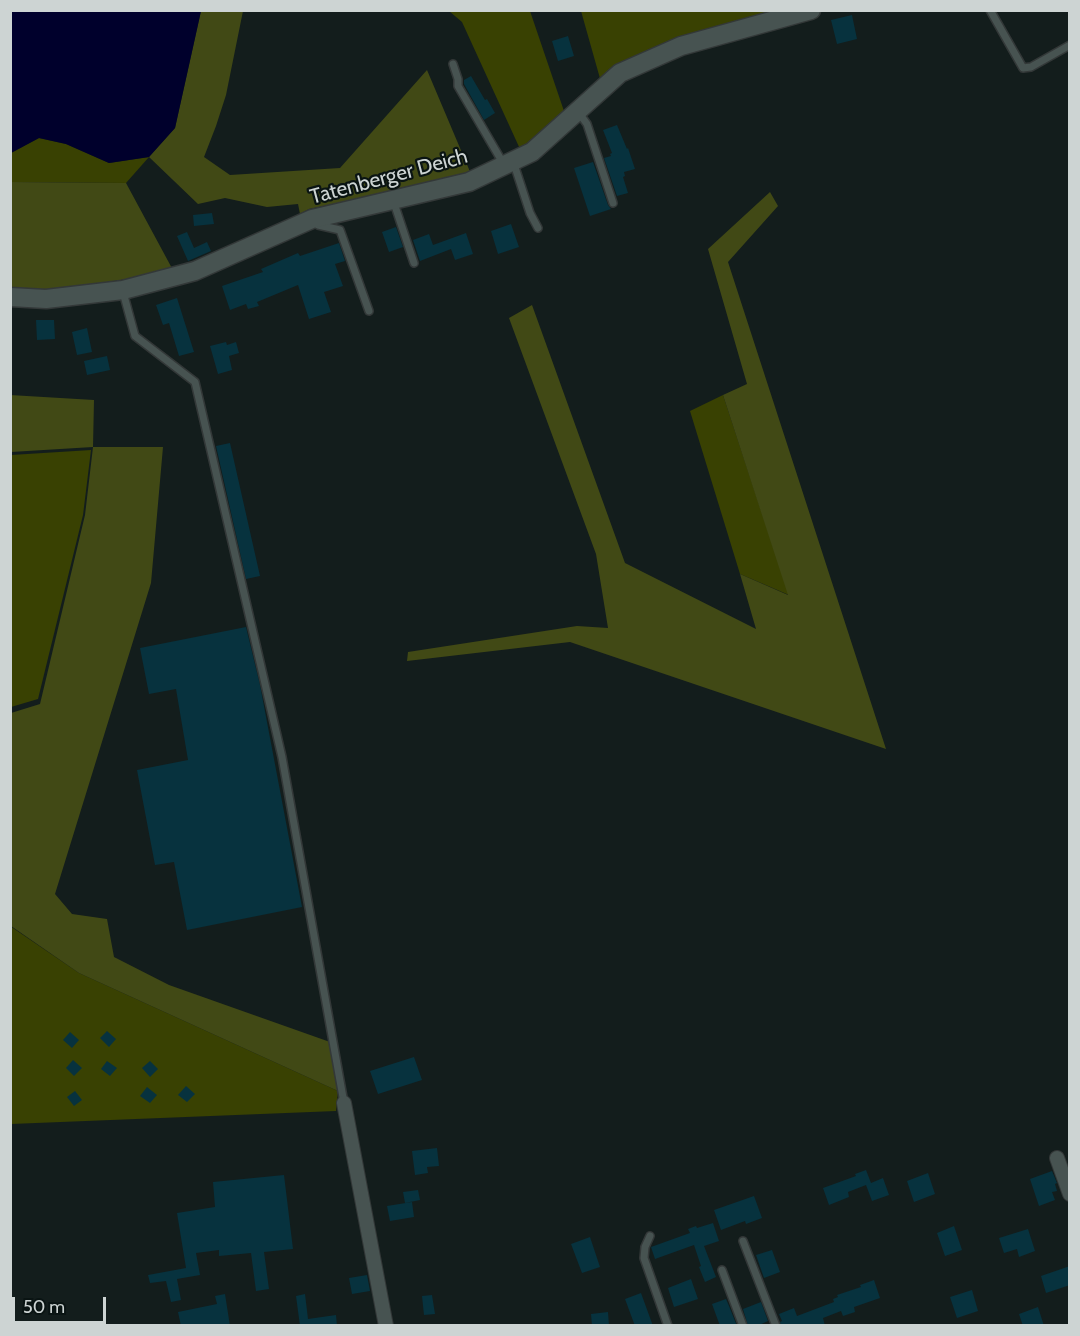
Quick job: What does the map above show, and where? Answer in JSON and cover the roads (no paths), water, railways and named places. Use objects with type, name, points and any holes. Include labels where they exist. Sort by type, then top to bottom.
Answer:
[{"type":"street","name":"Tatenberger Deich","points":[[10,297],[46,299],[123,290],[195,271],[312,219],[469,182],[532,152],[620,73],[681,46],[811,10]]},
{"type":"street","points":[[344,1103],[386,1326]]},
{"type":"street","points":[[1057,1158],[1070,1194]]},
{"type":"lane","points":[[990,10],[1023,68],[1031,67],[1070,45]]},
{"type":"lane","points":[[453,64],[459,79],[458,86],[509,163],[538,228]]},
{"type":"lane","points":[[577,111],[587,124],[613,203]]},
{"type":"lane","points":[[393,200],[414,263]]},
{"type":"lane","points":[[312,219],[318,225],[340,230],[369,311]]},
{"type":"lane","points":[[123,290],[135,336],[195,381],[282,757],[344,1103]]},
{"type":"lane","points":[[650,1236],[645,1247],[644,1258],[669,1326]]},
{"type":"lane","points":[[743,1241],[776,1326]]},
{"type":"lane","points":[[722,1270],[743,1326]]},
{"type":"water","points":[[11,10],[201,11],[175,128],[149,157],[109,163],[66,144],[39,138],[11,153]]}]
